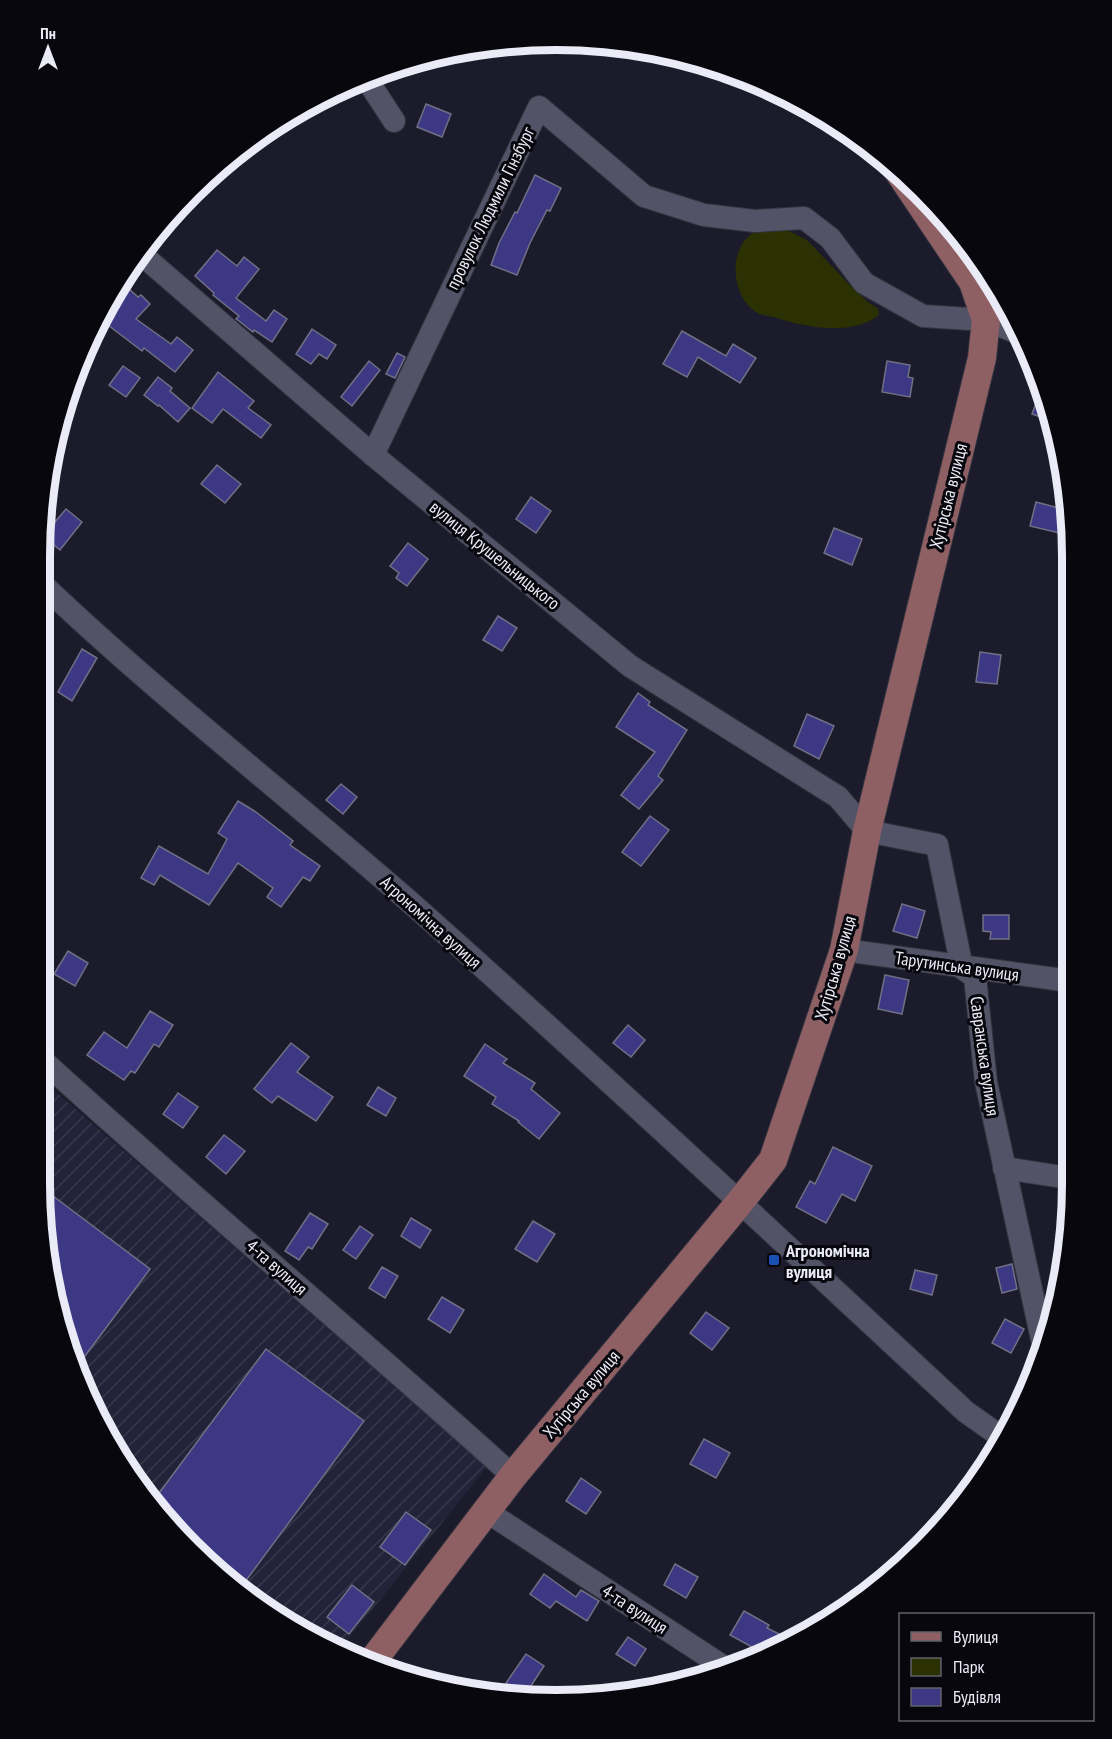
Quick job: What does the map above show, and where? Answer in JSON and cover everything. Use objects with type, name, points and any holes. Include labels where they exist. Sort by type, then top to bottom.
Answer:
[{"type":"main road","name":"Хутірська вулиця","points":[[376,1656],[513,1476],[773,1160],[844,950],[867,831],[982,358],[986,320],[973,282],[925,209]]},
{"type":"street","points":[[370,85],[394,121]]},
{"type":"street","name":"провулок Людмили Гінзбург","points":[[373,455],[539,107],[644,196],[704,215],[755,221],[804,218],[830,238],[864,283],[923,316],[986,320]]},
{"type":"street","name":"вулиця Крушельницького","points":[[146,259],[373,455],[630,666],[838,797],[867,831]]},
{"type":"street","points":[[986,320],[1009,329]]},
{"type":"street","name":"Агрономічна вулиця","points":[[50,592],[98,637],[418,909],[740,1202],[966,1412],[996,1433]]},
{"type":"street","name":"Савранська вулиця","points":[[867,831],[937,845],[962,968],[975,977],[986,1082],[1040,1331]]},
{"type":"street","name":"Тарутинська вулиця","points":[[844,950],[1062,980]]},
{"type":"street","name":"4-та вулиця","points":[[50,1067],[112,1124],[400,1373],[513,1476]]},
{"type":"street","points":[[1004,1168],[1062,1177]]},
{"type":"street","name":"4-та вулиця","points":[[486,1511],[718,1663]]},
{"type":"shaded area","points":[[50,1087],[487,1467],[345,1643],[303,1622],[248,1585],[222,1564],[175,1517],[135,1464],[102,1407],[76,1346],[59,1282],[54,1249],[50,1183]]},
{"type":"green space","points":[[781,227],[807,240],[847,282],[869,303],[878,308],[879,315],[855,326],[813,327],[762,315],[748,305],[738,286],[736,263],[738,253],[743,243],[753,233]]},
{"type":"building","points":[[426,104],[451,114],[442,137],[417,127]]},
{"type":"building","points":[[535,175],[561,188],[530,243],[517,275],[491,265],[499,243],[515,212],[517,213]]},
{"type":"building","points":[[217,250],[237,266],[244,257],[259,269],[236,298],[266,321],[274,310],[287,319],[272,342],[254,330],[253,332],[236,319],[239,316],[213,295],[214,293],[195,276]]},
{"type":"building","points":[[128,288],[138,297],[141,295],[150,304],[136,319],[171,344],[177,337],[193,350],[175,372],[144,348],[142,351],[106,324]]},
{"type":"building","points":[[312,329],[336,345],[327,359],[319,354],[311,364],[296,354]]},
{"type":"building","points":[[682,331],[726,356],[733,344],[756,358],[740,383],[698,357],[687,377],[663,364]]},
{"type":"building","points":[[397,353],[405,357],[395,378],[386,374]]},
{"type":"building","points":[[369,361],[380,370],[352,406],[341,397]]},
{"type":"building","points":[[887,361],[910,365],[908,377],[913,378],[910,397],[882,392]]},
{"type":"building","points":[[123,366],[140,378],[126,397],[109,385]]},
{"type":"building","points":[[218,372],[254,401],[248,408],[271,425],[261,438],[223,409],[212,423],[192,408]]},
{"type":"building","points":[[158,377],[172,388],[170,391],[190,408],[178,422],[144,395]]},
{"type":"building","points":[[1038,398],[1043,418],[1032,414]]},
{"type":"building","points":[[217,465],[241,484],[225,503],[201,484]]},
{"type":"building","points":[[531,497],[551,511],[536,533],[516,519]]},
{"type":"building","points":[[1036,502],[1060,508],[1061,533],[1030,526]]},
{"type":"building","points":[[66,509],[82,522],[60,550],[50,542],[51,527]]},
{"type":"building","points":[[834,528],[862,539],[852,565],[824,553]]},
{"type":"building","points":[[408,543],[428,559],[407,586],[396,578],[399,573],[390,566]]},
{"type":"building","points":[[498,616],[517,628],[502,651],[483,640]]},
{"type":"building","points":[[82,649],[97,658],[72,701],[58,692]]},
{"type":"building","points":[[980,652],[1001,655],[997,684],[976,682]]},
{"type":"building","points":[[638,693],[650,702],[648,705],[687,730],[658,776],[663,780],[639,809],[621,795],[655,752],[616,727]]},
{"type":"building","points":[[807,714],[834,726],[819,759],[794,746]]},
{"type":"building","points":[[341,784],[357,797],[343,814],[326,800]]},
{"type":"building","points":[[238,801],[293,841],[290,845],[320,866],[310,881],[303,877],[281,907],[267,897],[273,888],[238,863],[209,905],[160,875],[154,885],[141,878],[159,846],[208,874],[227,839],[218,833]]},
{"type":"building","points":[[650,816],[669,830],[641,866],[622,852]]},
{"type":"building","points":[[902,904],[925,911],[917,938],[893,931]]},
{"type":"building","points":[[983,915],[1009,915],[1009,939],[990,939],[991,932],[983,931]]},
{"type":"building","points":[[68,951],[88,963],[75,986],[54,974]]},
{"type":"building","points":[[885,975],[909,980],[902,1014],[878,1009]]},
{"type":"building","points":[[150,1011],[173,1025],[159,1047],[154,1044],[135,1073],[131,1071],[124,1080],[87,1055],[104,1032],[127,1048]]},
{"type":"building","points":[[628,1025],[645,1040],[631,1057],[613,1043]]},
{"type":"building","points":[[291,1043],[309,1057],[297,1072],[333,1097],[316,1121],[278,1096],[272,1103],[254,1089]]},
{"type":"building","points":[[485,1044],[507,1059],[503,1063],[535,1083],[531,1089],[560,1113],[539,1139],[519,1121],[492,1104],[496,1097],[464,1076]]},
{"type":"building","points":[[378,1087],[396,1098],[386,1116],[367,1105]]},
{"type":"building","points":[[178,1093],[198,1107],[183,1128],[163,1114]]},
{"type":"building","points":[[224,1135],[245,1151],[226,1174],[206,1157]]},
{"type":"building","points":[[833,1147],[872,1166],[855,1201],[842,1194],[826,1223],[796,1207],[810,1181],[815,1184]]},
{"type":"building","points":[[50,1194],[150,1269],[82,1360],[59,1282]]},
{"type":"building","points":[[310,1213],[328,1224],[312,1249],[308,1247],[299,1260],[285,1251]]},
{"type":"building","points":[[411,1218],[431,1230],[420,1248],[401,1236]]},
{"type":"building","points":[[533,1221],[555,1234],[537,1262],[515,1249]]},
{"type":"building","points":[[360,1226],[373,1235],[356,1259],[343,1250]]},
{"type":"building","points":[[1012,1264],[1017,1289],[1002,1293],[996,1268]]},
{"type":"building","points":[[382,1267],[398,1276],[385,1298],[369,1288]]},
{"type":"building","points":[[915,1270],[937,1275],[932,1295],[910,1289]]},
{"type":"building","points":[[442,1297],[464,1310],[450,1333],[428,1319]]},
{"type":"building","points":[[706,1312],[729,1328],[712,1350],[690,1333]]},
{"type":"building","points":[[1005,1319],[1024,1329],[1011,1353],[992,1343]]},
{"type":"building","points":[[266,1349],[364,1421],[245,1582],[198,1541],[157,1495]]},
{"type":"building","points":[[704,1439],[730,1453],[716,1478],[690,1464]]},
{"type":"building","points":[[581,1478],[601,1492],[586,1514],[566,1501]]},
{"type":"building","points":[[406,1512],[431,1530],[405,1565],[380,1547]]},
{"type":"building","points":[[675,1564],[698,1577],[686,1598],[664,1585]]},
{"type":"building","points":[[544,1574],[576,1597],[581,1590],[599,1601],[587,1621],[556,1601],[550,1608],[530,1594]]},
{"type":"building","points":[[352,1585],[374,1602],[349,1634],[327,1617]]},
{"type":"building","points":[[744,1611],[769,1625],[767,1628],[782,1636],[755,1649],[730,1635]]},
{"type":"building","points":[[628,1637],[646,1649],[635,1666],[616,1654]]},
{"type":"building","points":[[526,1654],[544,1666],[529,1688],[512,1687],[506,1683]]},
{"type":"place","name":"Агрономічна вулиця","points":[[774,1260]]}]
